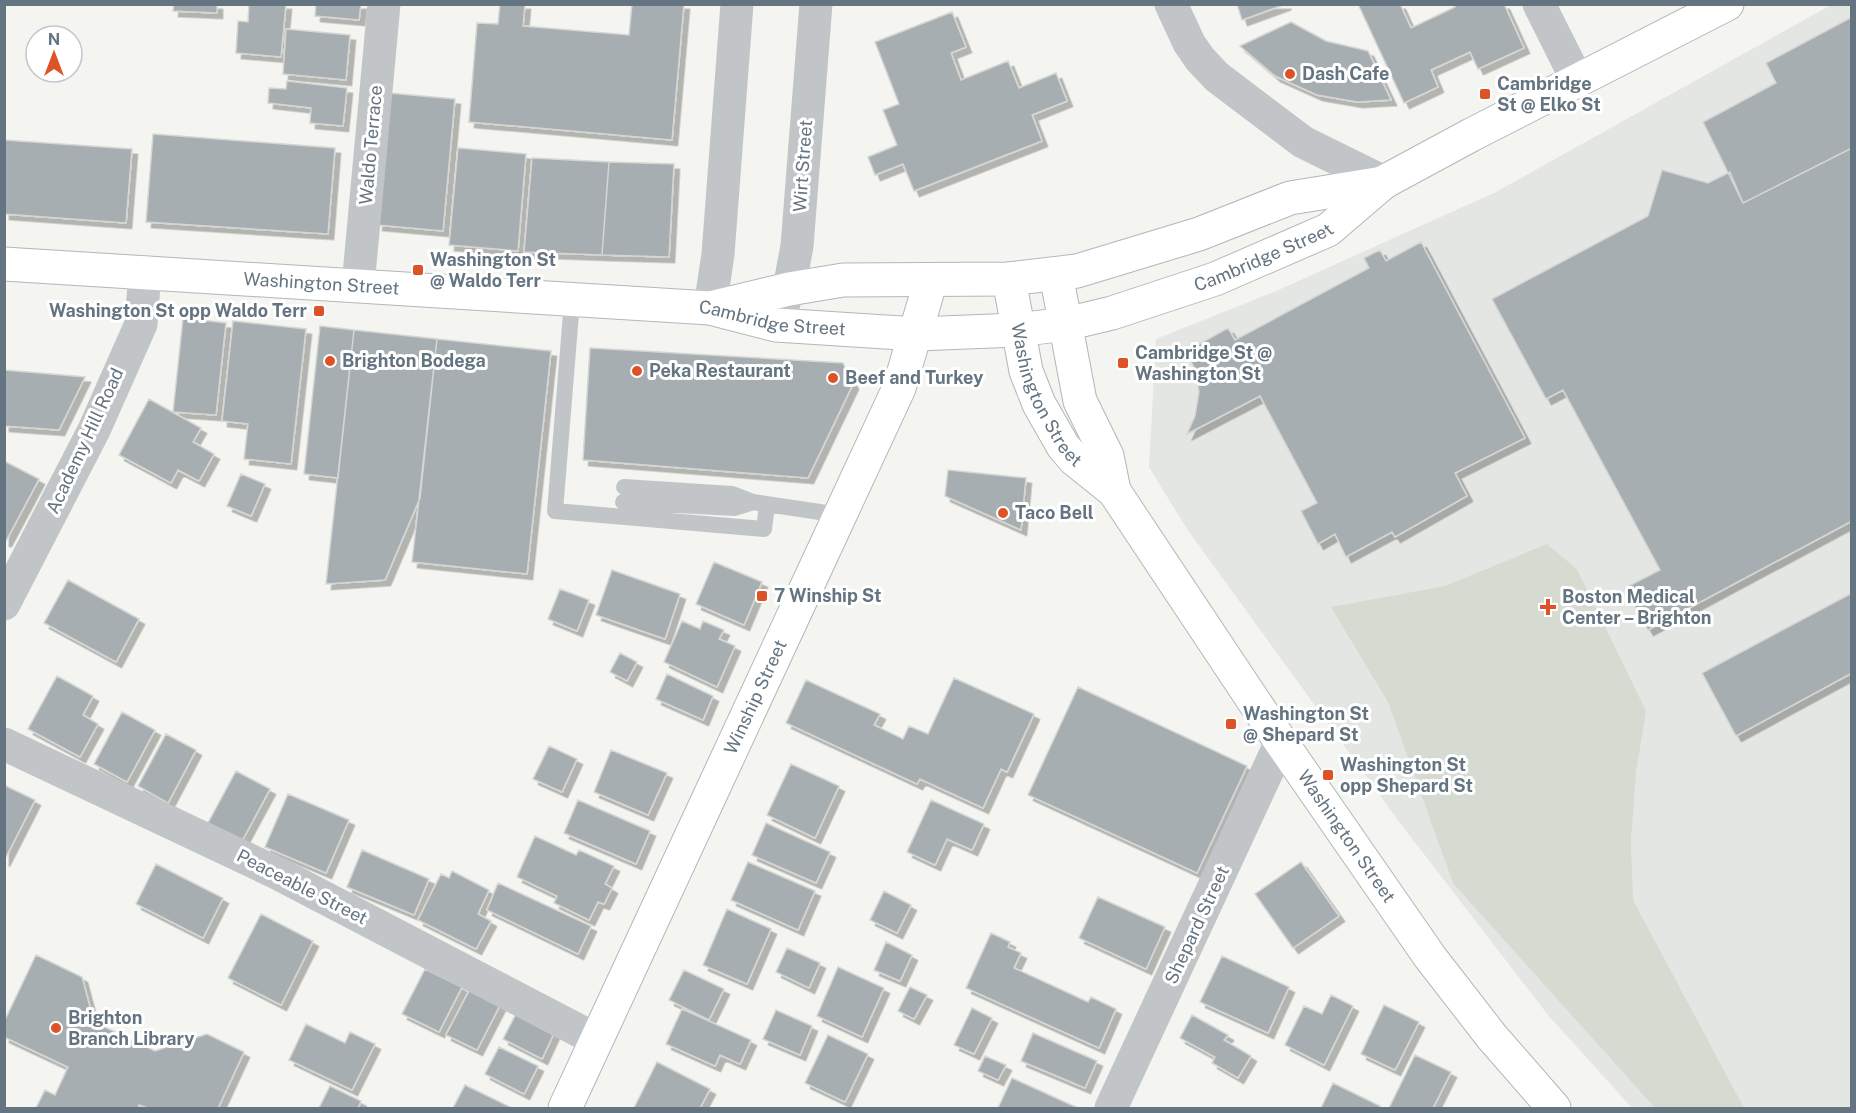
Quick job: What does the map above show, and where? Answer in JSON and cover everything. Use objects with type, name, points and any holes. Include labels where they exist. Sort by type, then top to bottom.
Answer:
[{"type":"main road","name":"Cambridge Street","points":[[710,308],[776,325],[917,334],[1017,330],[1066,324],[1113,313],[1215,279],[1328,230],[1384,182],[1727,4]]},
{"type":"main road","name":"Cambridge Street","points":[[710,308],[789,289],[843,280],[1009,279],[1056,274],[1110,262],[1198,234],[1290,198],[1384,182]]},
{"type":"main road","name":"Washington Street","points":[[4,264],[572,302],[710,308]]},
{"type":"main road","name":"Washington Street","points":[[1056,274],[1080,402],[1107,456],[1114,491]]},
{"type":"main road","name":"Washington Street","points":[[1009,279],[1026,371],[1050,425],[1074,459],[1114,491],[1281,742],[1430,957],[1492,1037],[1554,1108]]},
{"type":"main road","name":"Winship Street","points":[[565,1108],[595,1039],[903,379],[931,280]]},
{"type":"street","name":"Waldo Terrace","points":[[358,286],[384,4]]},
{"type":"street","points":[[710,308],[718,254],[737,4]]},
{"type":"street","name":"Wirt Street","points":[[776,325],[789,289],[797,246],[816,4]]},
{"type":"street","points":[[1171,4],[1200,59],[1225,83],[1303,142],[1384,182]]},
{"type":"street","points":[[1539,4],[1578,82]]},
{"type":"street","name":"Academy Hill Road","points":[[4,604],[89,440],[141,324],[145,272]]},
{"type":"street","name":"Shepard Street","points":[[1111,1108],[1281,742]]},
{"type":"street","name":"Peaceable Street","points":[[4,744],[277,873],[595,1039]]},
{"type":"lane","points":[[572,302],[555,511],[764,529],[760,503]]},
{"type":"lane","points":[[623,495],[732,494],[760,503],[840,515]]},
{"type":"shaded area","name":"Boston Medical Center – Brighton","points":[[1831,5],[1851,5],[1851,1108],[1632,1108],[1548,1015],[1400,823],[1187,529],[1149,467],[1156,339],[1274,292],[1496,192]]},
{"type":"shaded area","points":[[1547,544],[1577,569],[1646,711],[1636,772],[1631,841],[1633,900],[1744,1108],[1655,1108],[1453,883],[1388,702],[1331,607],[1445,586]]},
{"type":"building","points":[[174,4],[217,4],[217,13],[173,11]]},
{"type":"building","points":[[249,4],[286,4],[281,57],[236,53],[238,21],[248,22]]},
{"type":"building","points":[[316,4],[361,4],[359,20],[315,16]]},
{"type":"building","points":[[500,4],[525,4],[523,26],[629,35],[632,4],[684,4],[672,140],[469,122],[477,23],[498,24]]},
{"type":"building","points":[[1237,4],[1286,4],[1242,20]]},
{"type":"building","points":[[1358,4],[1400,4],[1411,28],[1455,7],[1454,4],[1504,4],[1524,48],[1478,69],[1470,52],[1431,70],[1438,87],[1404,103]]},
{"type":"building","points":[[952,12],[966,47],[951,53],[961,80],[1008,61],[1019,88],[1056,73],[1067,101],[1032,115],[1042,141],[914,191],[903,164],[875,175],[868,157],[897,145],[883,110],[899,104],[875,42]]},
{"type":"building","points":[[1852,17],[1852,148],[1743,203],[1703,122],[1776,83],[1766,63]]},
{"type":"building","points":[[1291,22],[1326,41],[1368,51],[1391,100],[1357,102],[1317,95],[1275,76],[1240,46]]},
{"type":"building","points":[[286,29],[350,35],[346,80],[283,74]]},
{"type":"building","points":[[287,81],[347,88],[343,126],[310,123],[311,108],[268,103],[269,88],[286,89]]},
{"type":"building","points":[[389,93],[455,99],[443,231],[377,225]]},
{"type":"building","points":[[153,134],[335,148],[328,234],[146,222]]},
{"type":"building","points":[[4,140],[132,149],[126,223],[4,214]]},
{"type":"building","points":[[458,148],[526,154],[518,251],[449,245]]},
{"type":"building","points":[[1852,148],[1852,521],[1648,630],[1625,588],[1660,570],[1563,390],[1546,399],[1492,299],[1648,216],[1662,170],[1708,183],[1730,172],[1743,203]]},
{"type":"building","points":[[532,158],[609,162],[602,255],[524,252]]},
{"type":"building","points":[[609,162],[674,164],[669,257],[602,255]]},
{"type":"building","points":[[1421,242],[1525,438],[1455,473],[1467,496],[1395,537],[1392,532],[1346,557],[1335,534],[1318,544],[1301,511],[1317,503],[1260,396],[1187,434],[1195,416],[1199,392],[1196,373],[1187,351],[1228,328],[1235,340],[1369,268],[1364,258],[1380,250],[1386,261]]},
{"type":"building","points":[[183,318],[226,323],[216,415],[173,412]]},
{"type":"building","points":[[233,321],[306,329],[291,464],[244,459],[248,424],[222,421]]},
{"type":"building","points":[[320,326],[354,330],[338,478],[304,474]]},
{"type":"building","points":[[354,330],[437,339],[420,498],[385,580],[326,584]]},
{"type":"building","points":[[437,339],[551,351],[527,574],[412,562]]},
{"type":"building","points":[[590,348],[843,363],[853,384],[808,478],[583,460]]},
{"type":"building","points":[[4,370],[85,377],[59,430],[4,426]]},
{"type":"building","points":[[149,399],[201,428],[193,442],[214,454],[199,481],[178,470],[171,483],[119,455]]},
{"type":"building","points":[[4,461],[39,479],[6,541],[4,541]]},
{"type":"building","name":"Taco Bell","points":[[948,470],[1026,478],[1021,530],[945,496]]},
{"type":"building","points":[[241,474],[265,484],[251,516],[227,506]]},
{"type":"building","points":[[714,562],[762,582],[744,625],[696,604]]},
{"type":"building","points":[[612,570],[680,594],[665,639],[596,615]]},
{"type":"building","points":[[68,580],[139,619],[116,662],[44,623]]},
{"type":"building","points":[[560,589],[589,600],[577,631],[548,619]]},
{"type":"building","points":[[1852,593],[1852,673],[1736,736],[1702,673]]},
{"type":"building","points":[[682,621],[700,629],[703,621],[724,630],[719,639],[735,646],[717,687],[664,662]]},
{"type":"building","points":[[620,653],[637,662],[627,681],[610,672]]},
{"type":"building","points":[[667,674],[713,696],[703,720],[656,699]]},
{"type":"building","points":[[57,676],[93,696],[83,715],[98,724],[80,757],[28,729]]},
{"type":"building","points":[[954,678],[1034,714],[1007,772],[1001,769],[983,808],[920,779],[917,784],[786,723],[806,680],[880,714],[874,725],[903,739],[909,726],[928,734]]},
{"type":"building","points":[[1078,687],[1247,766],[1197,873],[1028,795]]},
{"type":"building","points":[[122,712],[155,730],[127,782],[94,764]]},
{"type":"building","points":[[166,734],[196,750],[168,803],[138,786]]},
{"type":"building","points":[[549,746],[577,759],[562,792],[533,779]]},
{"type":"building","points":[[611,750],[667,773],[648,815],[594,792]]},
{"type":"building","points":[[791,764],[839,786],[815,838],[767,815]]},
{"type":"building","points":[[236,771],[270,789],[242,841],[208,823]]},
{"type":"building","points":[[4,785],[35,800],[4,861]]},
{"type":"building","points":[[288,794],[349,820],[326,873],[265,847]]},
{"type":"building","points":[[578,800],[650,831],[636,864],[564,833]]},
{"type":"building","points":[[931,800],[984,824],[972,850],[947,839],[935,865],[907,852]]},
{"type":"building","points":[[766,823],[830,852],[816,883],[752,855]]},
{"type":"building","points":[[535,836],[576,855],[579,850],[614,866],[605,884],[612,888],[604,904],[598,902],[589,920],[554,903],[557,896],[517,877]]},
{"type":"building","points":[[362,850],[429,879],[414,915],[347,887]]},
{"type":"building","points":[[748,862],[815,891],[798,930],[731,900]]},
{"type":"building","points":[[1301,862],[1339,916],[1293,948],[1255,894]]},
{"type":"building","points":[[156,864],[223,898],[203,938],[136,904]]},
{"type":"building","points":[[452,871],[489,890],[478,914],[491,921],[476,949],[418,920],[441,874],[449,878]]},
{"type":"building","points":[[498,883],[591,926],[578,954],[487,910]]},
{"type":"building","points":[[884,891],[911,905],[897,933],[870,920]]},
{"type":"building","points":[[1098,897],[1165,927],[1146,969],[1079,938]]},
{"type":"building","points":[[727,909],[771,929],[747,984],[703,965]]},
{"type":"building","points":[[261,914],[313,941],[281,1005],[228,978]]},
{"type":"building","points":[[991,933],[1010,942],[1008,947],[1021,953],[1014,968],[1088,1002],[1091,997],[1116,1009],[1099,1048],[966,988]]},
{"type":"building","points":[[886,942],[912,955],[900,981],[874,970]]},
{"type":"building","points":[[787,948],[820,963],[809,988],[776,972]]},
{"type":"building","name":"Brighton Branch Library","points":[[36,955],[82,977],[94,1022],[155,1051],[207,1034],[244,1052],[218,1108],[148,1108],[139,1105],[138,1108],[36,1108],[45,1090],[55,1095],[68,1067],[4,1037],[4,1022]]},
{"type":"building","points":[[1222,956],[1289,987],[1268,1033],[1200,1002]]},
{"type":"building","points":[[838,967],[884,988],[862,1037],[817,1016]]},
{"type":"building","points":[[425,969],[462,987],[439,1032],[402,1014]]},
{"type":"building","points":[[684,970],[724,989],[709,1020],[669,1000]]},
{"type":"building","points":[[910,987],[927,995],[914,1019],[898,1011]]},
{"type":"building","points":[[470,989],[500,1005],[477,1050],[446,1035]]},
{"type":"building","points":[[1331,995],[1353,1006],[1324,1065],[1285,1045],[1304,1006],[1322,1014]]},
{"type":"building","points":[[1384,1005],[1419,1022],[1395,1070],[1361,1054]]},
{"type":"building","points":[[972,1008],[992,1018],[974,1054],[954,1045]]},
{"type":"building","points":[[682,1009],[751,1040],[740,1064],[720,1055],[715,1066],[666,1044]]},
{"type":"building","points":[[776,1010],[812,1026],[800,1055],[763,1039]]},
{"type":"building","points":[[517,1012],[555,1031],[542,1059],[503,1039]]},
{"type":"building","points":[[1192,1015],[1228,1035],[1224,1040],[1251,1056],[1238,1078],[1212,1063],[1215,1057],[1180,1038]]},
{"type":"building","points":[[306,1024],[345,1043],[350,1032],[375,1044],[352,1090],[289,1060]]},
{"type":"building","points":[[1033,1033],[1097,1061],[1085,1088],[1021,1061]]},
{"type":"building","points":[[828,1035],[868,1054],[845,1102],[805,1083]]},
{"type":"building","points":[[499,1047],[538,1066],[524,1094],[485,1074]]},
{"type":"building","points":[[1415,1055],[1451,1072],[1433,1108],[1389,1108]]},
{"type":"building","points":[[985,1056],[1006,1065],[998,1080],[978,1071]]},
{"type":"building","points":[[657,1062],[710,1089],[700,1108],[634,1108]]},
{"type":"building","points":[[1012,1078],[1078,1108],[998,1108]]},
{"type":"building","points":[[1333,1083],[1380,1106],[1378,1108],[1321,1108]]},
{"type":"building","points":[[465,1085],[512,1108],[453,1108]]},
{"type":"building","points":[[330,1086],[361,1101],[358,1108],[319,1108]]},
{"type":"place","name":"Dash Cafe","points":[[1290,74]]},
{"type":"place","name":"Cambridge St @ Elko St","points":[[1485,94]]},
{"type":"place","name":"Washington St @ Waldo Terr","points":[[418,270]]},
{"type":"place","name":"Washington St opp Waldo Terr","points":[[319,311]]},
{"type":"place","name":"Brighton Bodega","points":[[330,361]]},
{"type":"place","name":"Cambridge St @ Washington St","points":[[1123,363]]},
{"type":"place","name":"Peka Restaurant","points":[[637,371]]},
{"type":"place","name":"Beef and Turkey","points":[[833,378]]},
{"type":"place","name":"Taco Bell","points":[[1003,513]]},
{"type":"place","name":"7 Winship St","points":[[762,596]]},
{"type":"place","name":"Boston Medical Center – Brighton","points":[[1548,607]]},
{"type":"place","name":"Washington St @ Shepard St","points":[[1231,724]]},
{"type":"place","name":"Washington St opp Shepard St","points":[[1328,775]]},
{"type":"place","name":"Brighton Branch Library","points":[[56,1028]]}]
